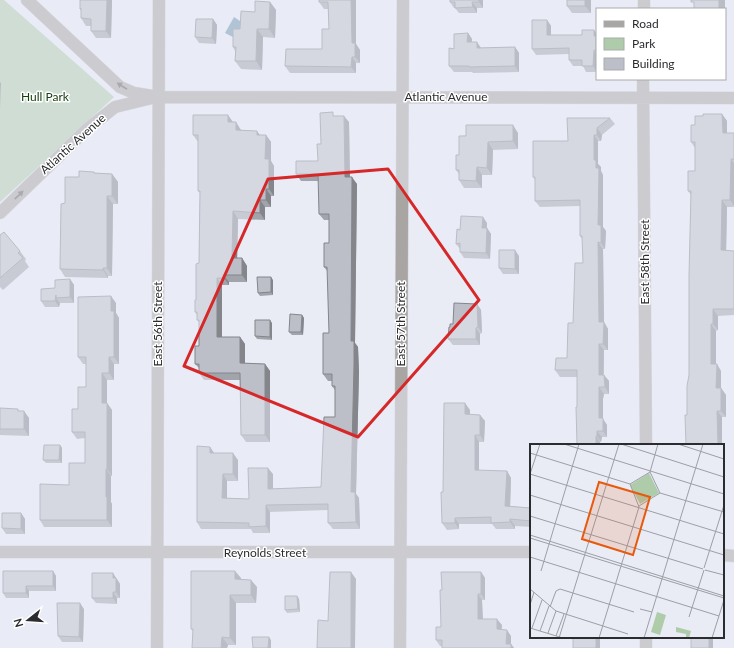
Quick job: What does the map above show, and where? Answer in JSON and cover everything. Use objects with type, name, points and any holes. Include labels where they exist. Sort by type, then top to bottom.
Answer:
[{"type":"street","name":"Atlantic Avenue","points":[[27,0],[120,87],[134,94],[158,97],[734,98]]},
{"type":"street","name":"East 56th Street","points":[[157,648],[159,0]]},
{"type":"street","name":"East 57th Street","points":[[400,648],[403,0]]},
{"type":"street","name":"East 58th Street","points":[[643,80],[646,444]]},
{"type":"street","name":"Atlantic Avenue","points":[[0,213],[86,130],[115,107],[158,97]]},
{"type":"street","name":"Reynolds Street","points":[[0,552],[530,552]]},
{"type":"street","points":[[724,555],[734,556]]},
{"type":"highlighted area","points":[[388,169],[479,300],[358,437],[184,366],[268,179]]},
{"type":"green space","name":"Hull Park","points":[[0,0],[4,0],[114,97],[0,202]]},
{"type":"water","points":[[234,17],[243,23],[235,38],[225,33]]},
{"type":"building","points":[[80,0],[107,0],[106,31],[91,31],[91,19],[81,18]]},
{"type":"building","points":[[319,0],[351,0],[352,43],[355,43],[355,57],[352,57],[351,67],[285,66],[286,49],[322,49],[322,29],[329,29],[328,2],[319,2]]},
{"type":"building","points":[[450,0],[479,0],[479,2],[472,2],[473,7],[455,8],[455,2],[450,2]]},
{"type":"building","points":[[567,0],[585,0],[585,6],[567,6]]},
{"type":"building","points":[[691,0],[719,0],[719,8],[694,8],[694,2],[691,2]]},
{"type":"building","points":[[255,1],[270,2],[269,29],[257,29],[256,61],[235,61],[236,47],[233,47],[233,29],[240,29],[241,11],[255,12]]},
{"type":"building","points":[[196,19],[213,19],[212,38],[195,37]]},
{"type":"building","points":[[532,20],[547,20],[547,35],[582,35],[582,30],[594,30],[594,36],[596,36],[596,50],[594,50],[593,66],[582,66],[582,60],[569,60],[569,48],[532,49]]},
{"type":"building","points":[[468,33],[467,42],[477,42],[477,48],[515,47],[515,66],[449,66],[449,48],[454,49],[454,34]]},
{"type":"building","points":[[333,112],[333,116],[344,116],[345,177],[352,177],[351,341],[354,341],[354,365],[351,492],[355,492],[356,522],[328,523],[328,504],[266,505],[266,526],[249,527],[249,523],[197,522],[197,446],[210,447],[210,453],[233,453],[233,474],[223,474],[222,498],[249,499],[248,468],[268,468],[268,489],[321,487],[324,417],[335,417],[335,386],[332,386],[332,374],[323,374],[323,333],[329,333],[327,267],[324,267],[324,243],[329,243],[329,214],[319,214],[318,174],[296,174],[296,161],[318,161],[317,144],[321,144],[320,113]]},
{"type":"building","points":[[703,114],[722,114],[723,133],[734,133],[734,159],[731,159],[730,200],[722,200],[721,250],[734,251],[734,309],[713,309],[713,324],[711,324],[711,364],[717,364],[716,388],[721,388],[721,411],[717,411],[718,444],[686,444],[685,415],[687,415],[687,386],[689,375],[691,191],[688,191],[688,171],[695,171],[695,142],[691,142],[691,125],[695,125],[695,116],[703,116]]},
{"type":"building","points":[[193,115],[228,115],[228,122],[236,122],[236,130],[257,131],[257,135],[266,135],[265,159],[269,159],[269,189],[266,189],[266,200],[260,200],[260,213],[233,211],[232,258],[242,258],[242,275],[223,275],[224,278],[217,278],[217,337],[240,337],[240,363],[265,364],[265,435],[241,435],[240,373],[199,373],[199,364],[195,364],[195,346],[199,346],[199,320],[197,320],[197,312],[195,312],[195,300],[196,264],[199,263],[200,191],[198,191],[198,135],[193,135]]},
{"type":"building","points":[[567,118],[610,118],[597,128],[597,135],[594,135],[594,160],[596,160],[596,168],[599,168],[598,225],[601,225],[601,243],[598,242],[599,322],[604,322],[603,344],[599,344],[599,375],[604,375],[605,387],[599,387],[599,418],[603,418],[603,431],[597,431],[596,444],[577,444],[577,370],[555,370],[556,358],[567,358],[568,323],[573,323],[575,263],[583,263],[582,236],[580,236],[580,200],[535,201],[533,141],[568,141]]},
{"type":"building","points":[[466,125],[513,125],[513,141],[488,142],[487,168],[477,167],[476,181],[459,180],[459,170],[456,170],[456,155],[459,155],[459,136],[466,136]]},
{"type":"building","points":[[79,171],[112,174],[112,196],[107,196],[107,268],[103,268],[103,270],[60,269],[61,204],[65,203],[65,177],[79,177]]},
{"type":"building","points":[[461,216],[483,217],[482,228],[487,228],[486,253],[460,252],[460,243],[456,244],[457,229],[460,230]]},
{"type":"building","points":[[4,232],[20,251],[18,253],[23,258],[0,278],[0,235]]},
{"type":"building","points":[[499,250],[515,250],[515,269],[499,268]]},
{"type":"building","points":[[257,277],[271,277],[271,292],[258,293]]},
{"type":"building","points":[[70,279],[70,297],[56,298],[56,295],[55,301],[41,301],[41,289],[55,288],[55,280]]},
{"type":"building","points":[[111,296],[111,311],[114,311],[114,357],[109,357],[109,373],[102,373],[102,403],[107,403],[107,520],[40,520],[40,484],[69,485],[69,463],[85,463],[85,432],[72,432],[72,409],[78,409],[78,387],[86,387],[86,357],[78,357],[78,297]]},
{"type":"building","points":[[454,303],[477,304],[478,327],[476,328],[476,339],[448,339],[450,324],[453,324]]},
{"type":"building","points":[[290,314],[302,315],[301,332],[289,332]]},
{"type":"building","points":[[255,320],[270,320],[270,337],[255,336]]},
{"type":"building","points":[[444,403],[465,403],[465,414],[480,415],[480,435],[475,435],[475,470],[507,471],[505,506],[530,508],[530,521],[510,519],[510,522],[491,523],[491,517],[455,518],[455,523],[442,523],[441,492],[443,492]]},
{"type":"building","points":[[0,408],[18,409],[18,411],[24,411],[24,429],[0,429]]},
{"type":"building","points":[[44,445],[60,445],[59,460],[43,460]]},
{"type":"building","points":[[2,513],[21,513],[21,529],[2,528]]},
{"type":"building","points":[[3,571],[53,571],[53,586],[26,586],[26,593],[3,593]]},
{"type":"building","points":[[191,571],[235,571],[235,579],[251,580],[251,595],[230,595],[230,638],[222,637],[221,648],[192,648],[193,629],[191,629]]},
{"type":"building","points":[[330,572],[351,572],[351,648],[317,648],[318,620],[328,621]]},
{"type":"building","points":[[441,572],[481,572],[481,594],[478,594],[478,619],[497,619],[497,629],[507,630],[506,644],[511,644],[511,648],[442,648],[442,640],[436,640],[436,627],[441,627]]},
{"type":"building","points":[[92,573],[113,573],[113,578],[116,578],[116,592],[113,592],[113,598],[92,598]]},
{"type":"building","points":[[285,596],[297,596],[298,609],[285,610]]},
{"type":"building","points":[[57,603],[80,603],[79,637],[58,636]]},
{"type":"building","points":[[252,637],[269,637],[268,648],[253,648]]},
{"type":"building","points":[[573,638],[596,638],[596,648],[573,648]]},
{"type":"building","points":[[691,638],[709,638],[709,648],[691,648]]}]
